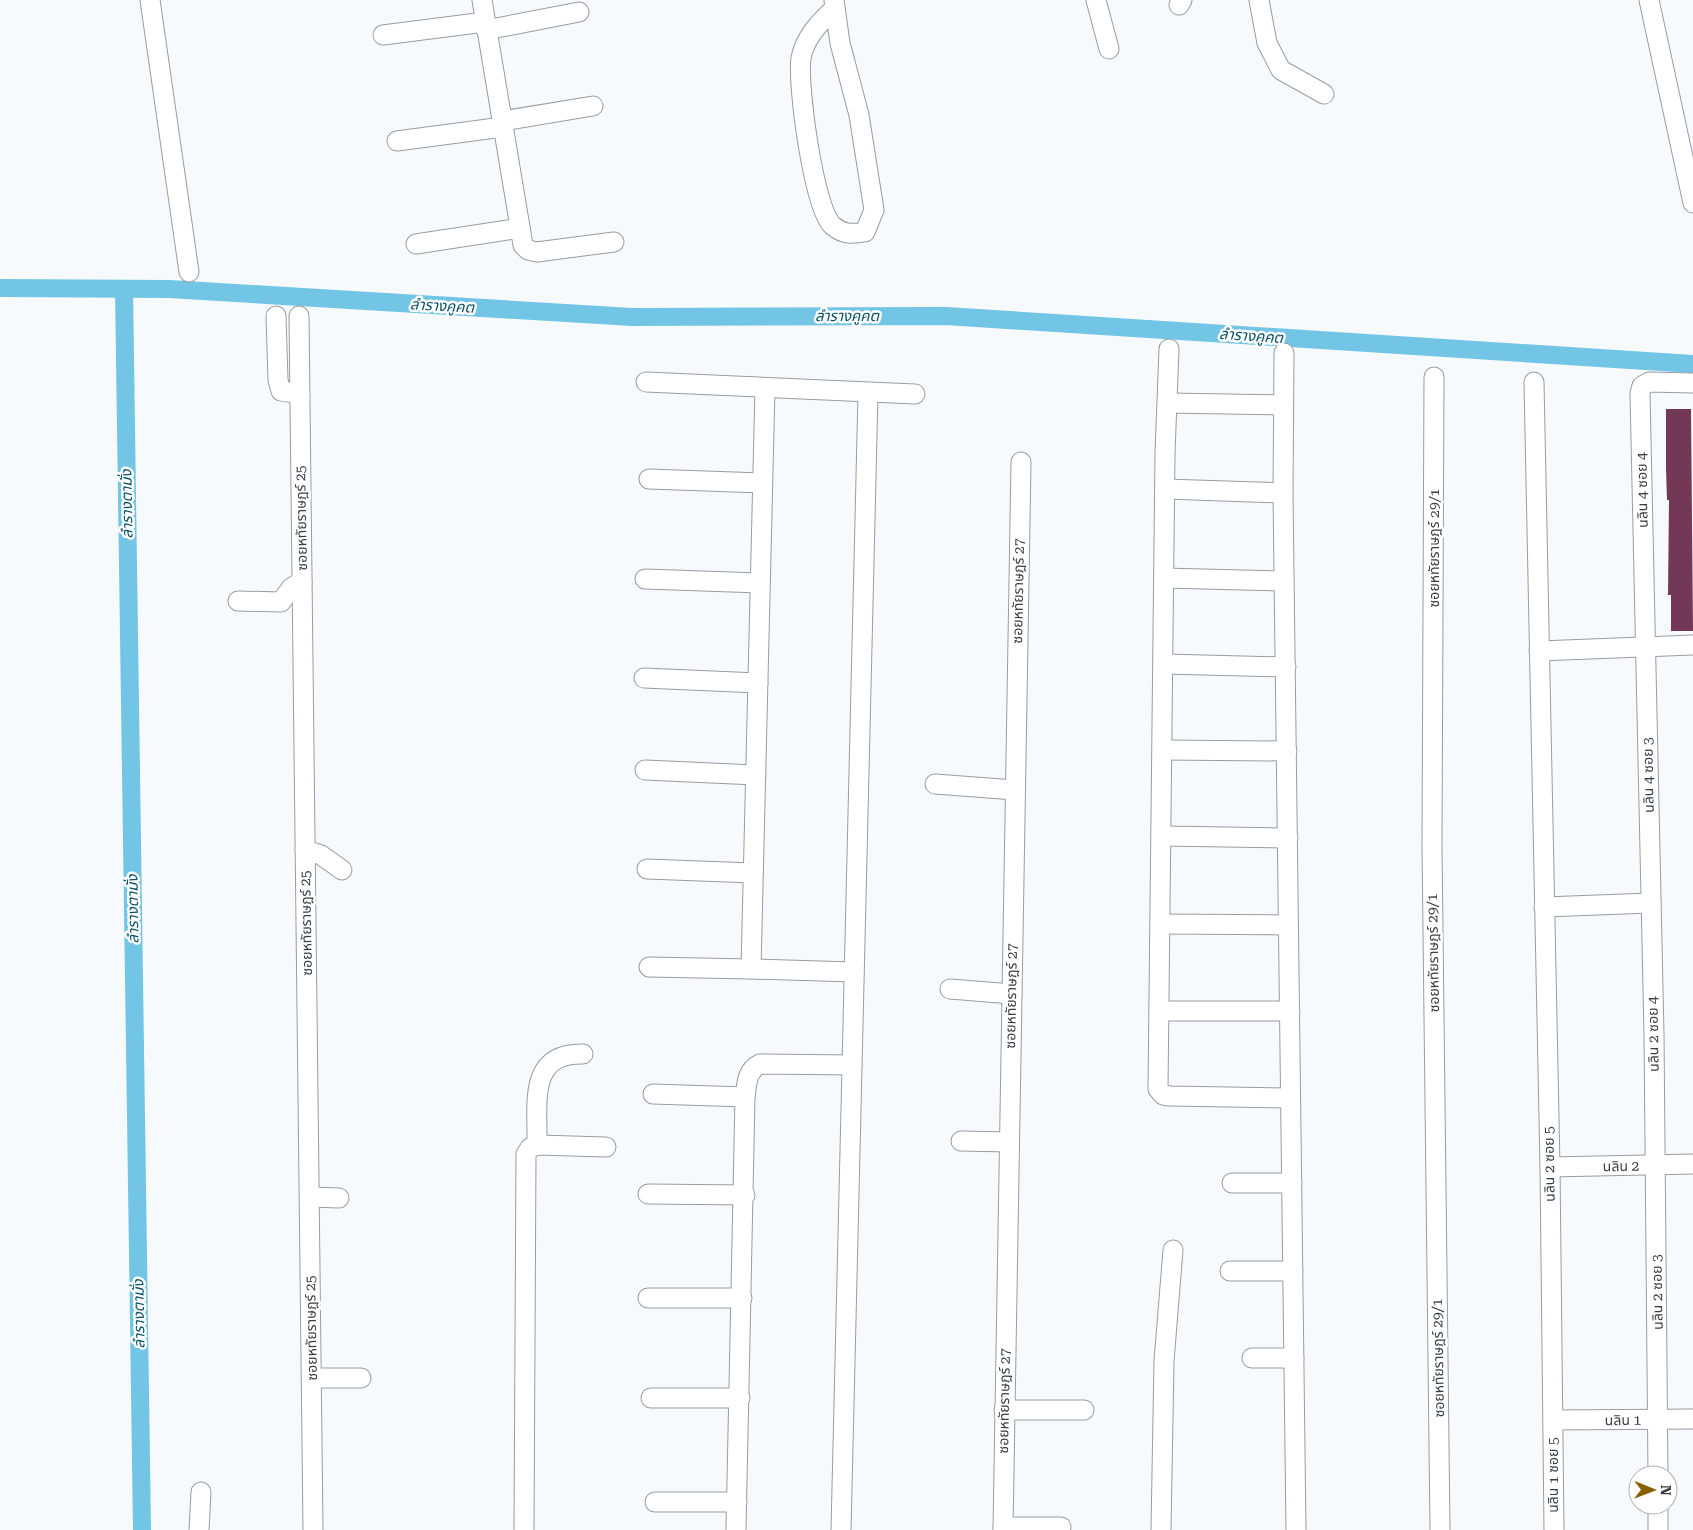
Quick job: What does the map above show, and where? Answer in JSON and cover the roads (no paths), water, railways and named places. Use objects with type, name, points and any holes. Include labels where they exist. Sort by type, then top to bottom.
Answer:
[{"type":"street","points":[[150,0],[189,272]]},
{"type":"street","points":[[482,0],[523,245],[528,250],[537,252],[614,242]]},
{"type":"street","points":[[1096,0],[1109,49]]},
{"type":"street","points":[[1259,0],[1267,43],[1281,70],[1324,94]]},
{"type":"street","points":[[1649,0],[1693,203]]},
{"type":"street","points":[[834,4],[840,43],[859,115],[874,210],[866,232],[848,234],[832,225],[822,207],[808,143],[802,92],[801,57],[814,28],[834,4]]},
{"type":"street","points":[[383,35],[486,26],[579,12]]},
{"type":"street","points":[[397,141],[503,124],[593,106]]},
{"type":"street","points":[[416,244],[520,228]]},
{"type":"street","points":[[276,316],[278,380],[281,391],[300,394]]},
{"type":"street","name":"ซอยหทัยราษฎร์ 25","points":[[299,316],[313,1530]]},
{"type":"street","points":[[1169,349],[1165,489],[1162,924],[1158,1089],[1164,1095],[1290,1098]]},
{"type":"street","points":[[1284,353],[1283,493],[1296,1530]]},
{"type":"street","name":"ซอยหทัยราษฎร์ 29/1","points":[[1434,377],[1432,845],[1440,1530]]},
{"type":"street","points":[[646,382],[868,394],[915,394]]},
{"type":"street","name":"นลิน 2 ซอย 5","points":[[1534,382],[1550,1167],[1553,1420]]},
{"type":"street","name":"นลิน 4 ซอย 4","points":[[1645,646],[1640,393],[1642,386],[1649,382],[1693,383]]},
{"type":"street","points":[[751,969],[765,388]]},
{"type":"street","points":[[841,1530],[868,394]]},
{"type":"street","points":[[1168,403],[1283,405]]},
{"type":"street","name":"ซอยหทัยราษฎร์ 27","points":[[1003,1529],[1021,462]]},
{"type":"street","points":[[649,480],[762,483]]},
{"type":"street","points":[[1165,489],[1283,493]]},
{"type":"street","points":[[1164,578],[1284,581]]},
{"type":"street","points":[[645,579],[760,583]]},
{"type":"street","points":[[281,602],[291,588],[302,581]]},
{"type":"street","points":[[238,601],[281,602]]},
{"type":"street","points":[[281,602],[288,618],[303,629]]},
{"type":"street","points":[[1539,651],[1693,645]]},
{"type":"street","name":"นลิน 4 ซอย 3","points":[[1645,646],[1651,903]]},
{"type":"street","points":[[1164,664],[1286,667]]},
{"type":"street","points":[[644,678],[758,682]]},
{"type":"street","points":[[1164,750],[1287,751]]},
{"type":"street","points":[[644,770],[756,775]]},
{"type":"street","points":[[936,784],[1014,790]]},
{"type":"street","points":[[1163,836],[1288,838]]},
{"type":"street","points":[[305,850],[322,855],[342,870]]},
{"type":"street","points":[[647,869],[753,873]]},
{"type":"street","points":[[1544,907],[1651,903]]},
{"type":"street","name":"นลิน 2 ซอย 4","points":[[1651,903],[1655,1165]]},
{"type":"street","points":[[1162,924],[1288,925]]},
{"type":"street","points":[[649,968],[854,972]]},
{"type":"street","points":[[950,989],[1012,994]]},
{"type":"street","points":[[1159,1011],[1290,1011]]},
{"type":"street","points":[[537,1145],[539,1078],[548,1063],[568,1053],[583,1054]]},
{"type":"street","points":[[736,1530],[745,1195],[745,1097],[750,1071],[760,1064],[852,1066]]},
{"type":"street","points":[[653,1094],[745,1097]]},
{"type":"street","points":[[961,1140],[1009,1142]]},
{"type":"street","points":[[524,1530],[526,1154],[530,1148],[537,1145],[606,1147]]},
{"type":"street","name":"นลิน 2","points":[[1550,1167],[1693,1164]]},
{"type":"street","name":"นลิน 2 ซอย 3","points":[[1655,1165],[1658,1465]]},
{"type":"street","points":[[1232,1183],[1292,1183]]},
{"type":"street","points":[[648,1194],[745,1195]]},
{"type":"street","points":[[310,1197],[339,1198]]},
{"type":"street","points":[[1161,1530],[1164,1360],[1173,1250]]},
{"type":"street","points":[[1230,1271],[1293,1271]]},
{"type":"street","points":[[648,1298],[742,1298]]},
{"type":"street","points":[[1252,1358],[1294,1358]]},
{"type":"street","points":[[312,1378],[361,1378]]},
{"type":"street","points":[[651,1398],[740,1398]]},
{"type":"street","points":[[1004,1410],[1084,1410]]},
{"type":"street","name":"นลิน 1","points":[[1553,1420],[1693,1419]]},
{"type":"street","name":"นลิน 1 ซอย 5","points":[[1553,1420],[1554,1530]]},
{"type":"street","points":[[199,1530],[201,1492]]},
{"type":"street","points":[[655,1502],[737,1502]]},
{"type":"street","points":[[1658,1515],[1658,1530]]},
{"type":"street","points":[[1003,1529],[1062,1528]]},
{"type":"waterway","name":"ลำรางคูคต","points":[[0,288],[169,289],[632,317],[946,316],[1693,364]]},
{"type":"waterway","name":"ลำรางตามั่ง","points":[[124,289],[142,1530]]}]
